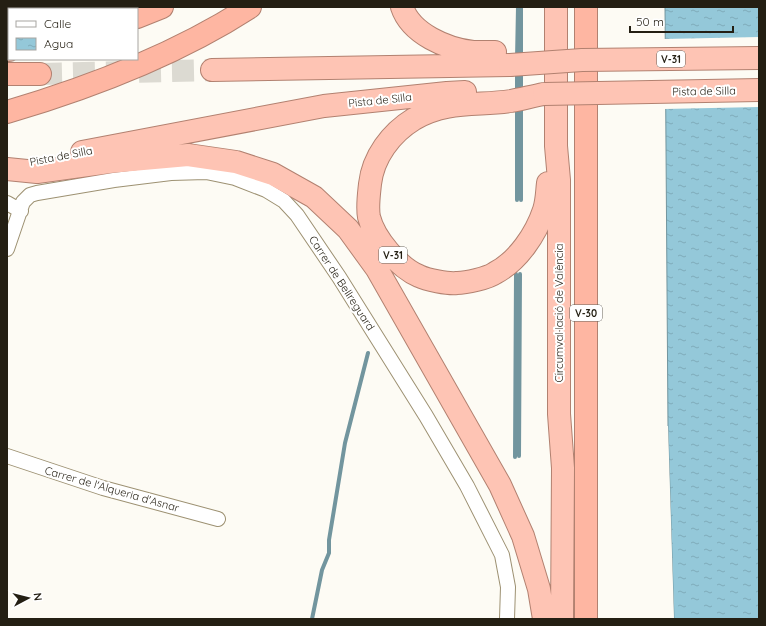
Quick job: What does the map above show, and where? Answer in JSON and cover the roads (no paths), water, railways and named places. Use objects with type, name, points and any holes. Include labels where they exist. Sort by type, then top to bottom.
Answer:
[{"type":"highway","points":[[138,17],[162,7]]},
{"type":"highway","points":[[7,112],[50,100],[115,76],[178,48],[250,7]]},
{"type":"highway","points":[[402,7],[414,26],[446,46],[510,59]]},
{"type":"highway","name":"V-30","points":[[586,7],[586,619]]},
{"type":"highway","name":"Circumval·lació de València","points":[[555,9],[556,146],[559,180],[559,414],[563,468],[562,619]]},
{"type":"highway","name":"V-31","points":[[510,59],[582,60],[759,58]]},
{"type":"highway","points":[[212,70],[510,59]]},
{"type":"highway","points":[[7,74],[40,74]]},
{"type":"highway","name":"Pista de Silla","points":[[7,168],[35,160],[324,106],[447,93],[511,96],[544,94],[759,90]]},
{"type":"highway","name":"V-31","points":[[511,96],[457,104],[435,110],[415,118],[397,131],[385,145],[376,161],[371,178],[369,217],[378,236],[402,266],[419,276],[457,284],[495,274],[511,261],[536,230],[544,209],[548,180],[556,146]]},
{"type":"highway","points":[[7,168],[37,172],[109,162],[188,155],[236,162],[273,174],[314,197],[348,229],[377,269],[500,485],[523,536],[539,589],[544,619]]},
{"type":"street","name":"Carrer de Bellreguard","points":[[21,210],[24,202],[30,195],[114,180],[171,173],[206,172],[236,178],[266,190],[284,201],[297,215],[375,334],[467,486],[502,555],[508,587],[508,619]]},
{"type":"street","points":[[7,203],[21,210],[7,249]]},
{"type":"street","name":"Carrer de l'Alqueria d'Asnar","points":[[7,456],[102,488],[218,519]]},
{"type":"water","points":[[665,7],[759,7],[759,619],[674,619],[668,426]]},
{"type":"waterway","points":[[517,59],[518,7]]},
{"type":"waterway","points":[[521,7],[521,59]]},
{"type":"waterway","points":[[517,71],[517,93]]},
{"type":"waterway","points":[[521,71],[521,93]]},
{"type":"waterway","points":[[521,105],[521,200]]},
{"type":"waterway","points":[[517,107],[517,200]]},
{"type":"waterway","points":[[515,457],[516,274]]},
{"type":"waterway","points":[[519,456],[520,274]]},
{"type":"waterway","points":[[312,619],[322,570],[329,553],[329,540],[345,443],[368,353]]},
{"type":"tunnel","points":[[40,74],[212,70]]}]
